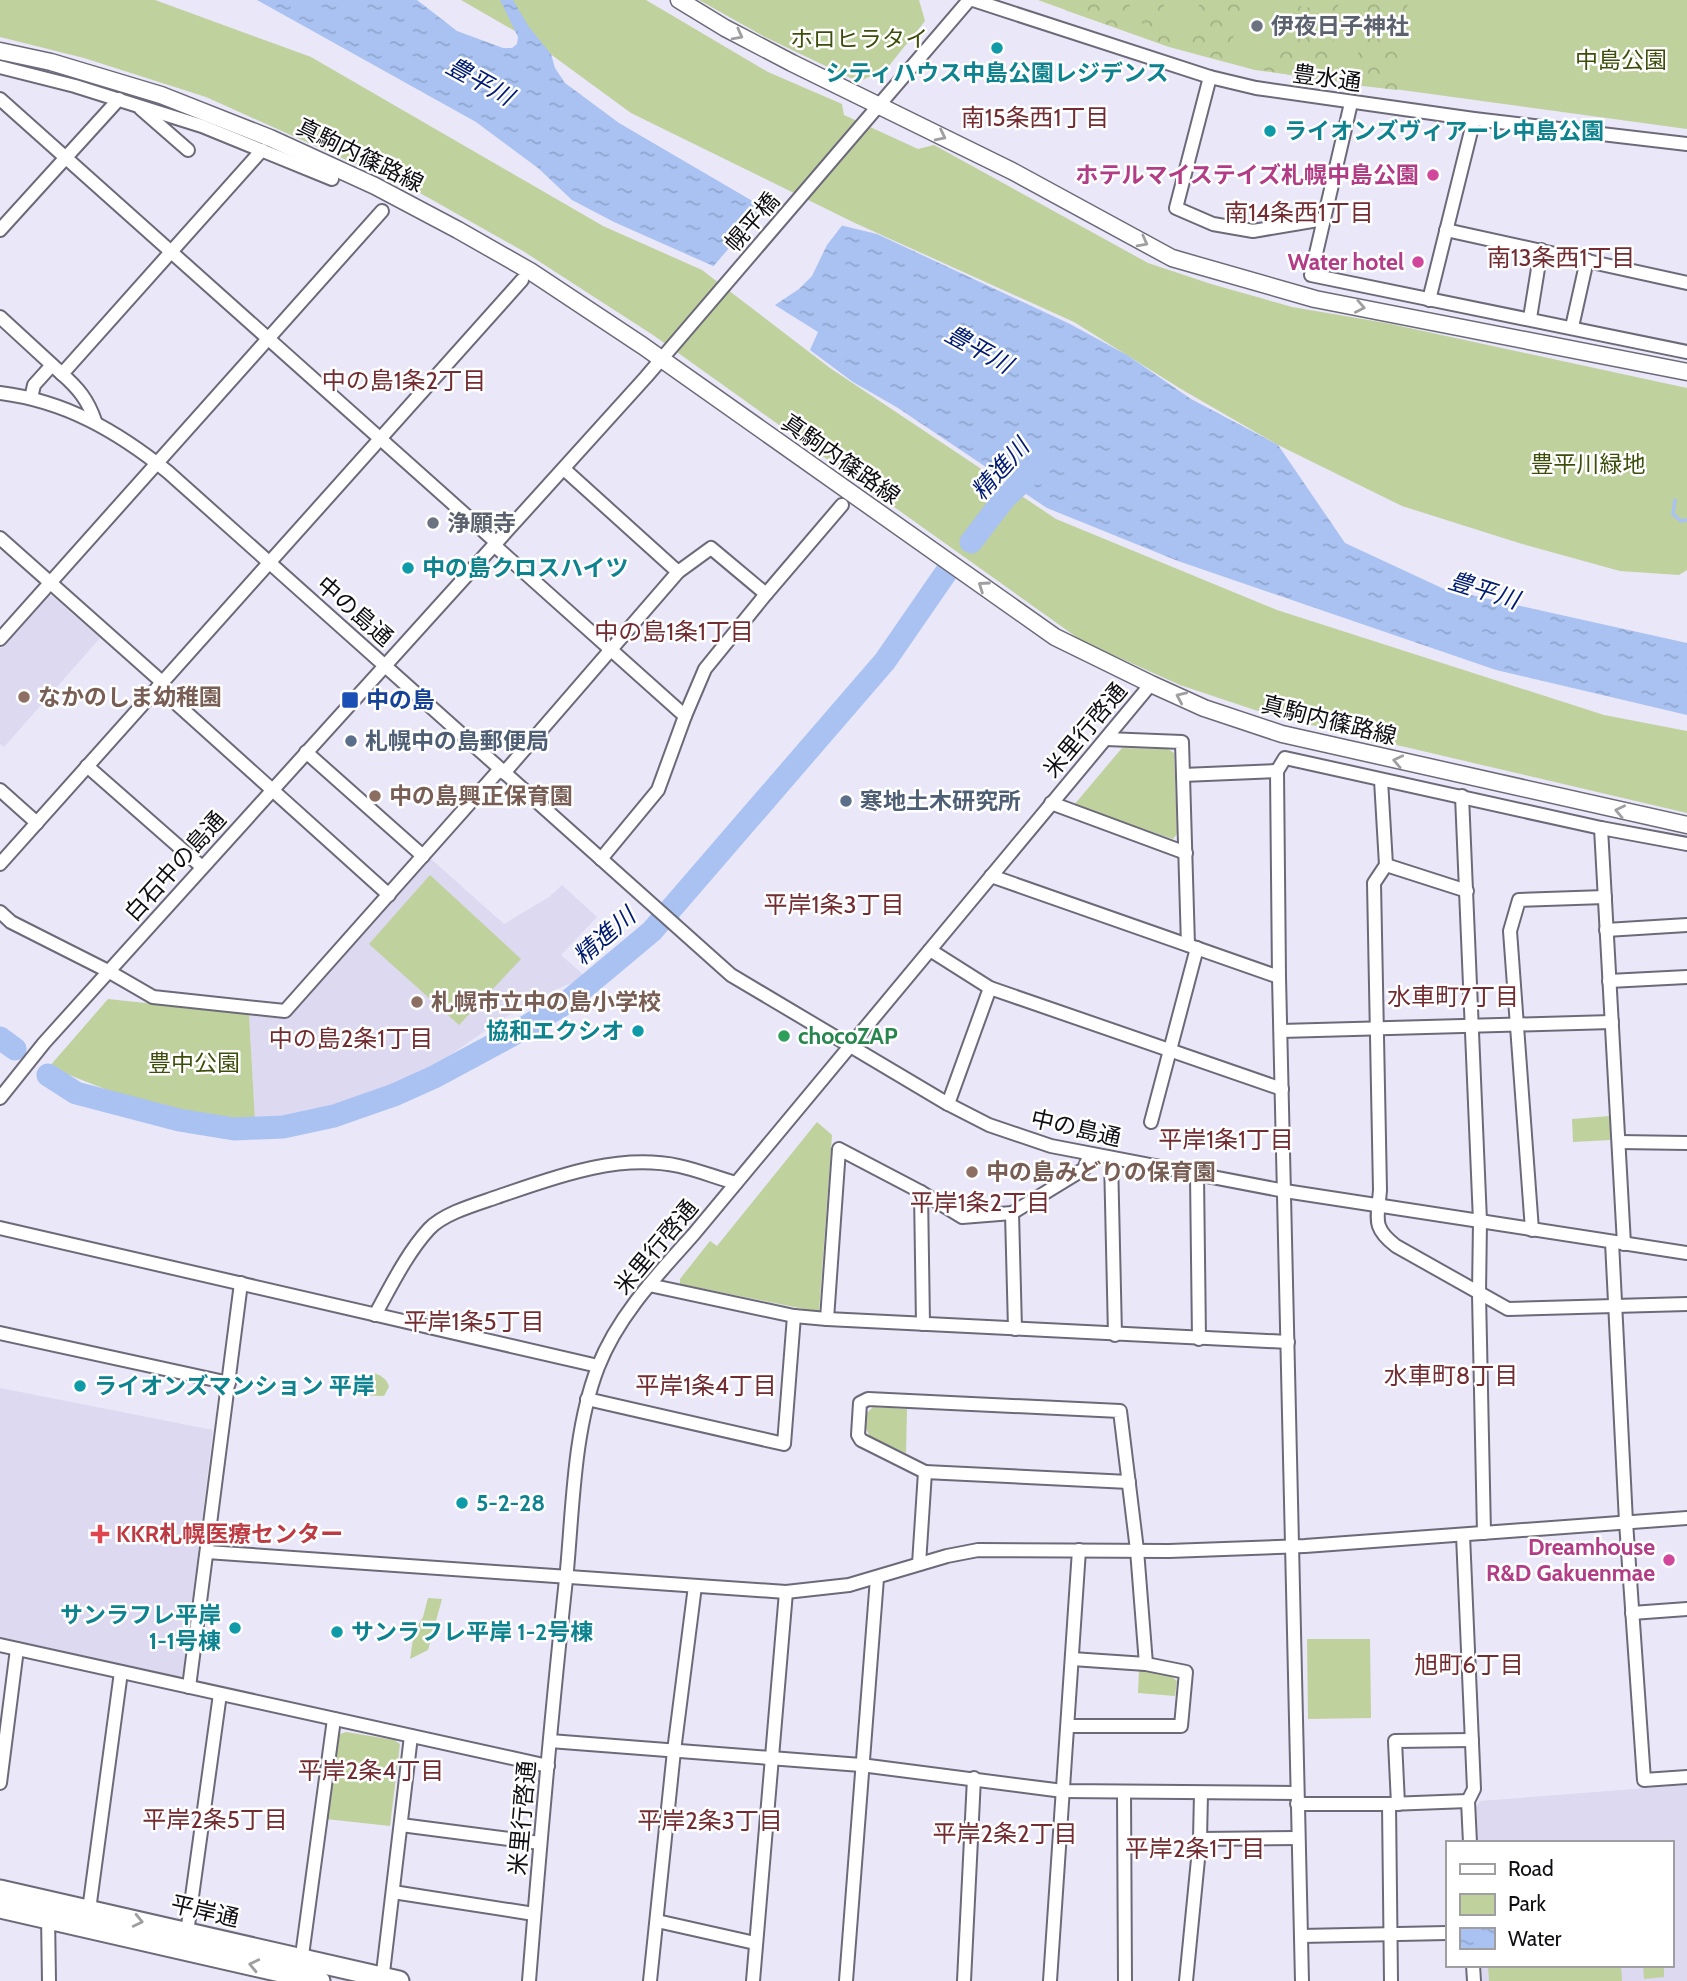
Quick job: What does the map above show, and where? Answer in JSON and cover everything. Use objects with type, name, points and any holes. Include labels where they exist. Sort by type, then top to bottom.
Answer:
[{"type":"highway","name":"平岸通","points":[[0,1890],[50,1910],[186,1941]]},
{"type":"highway","name":"平岸通","points":[[0,1908],[89,1910],[186,1941],[299,1972],[320,1981]]},
{"type":"highway","name":"平岸通","points":[[299,1972],[388,1980]]},
{"type":"main road","points":[[679,0],[792,63],[1012,171],[1172,258],[1315,299],[1687,372]]},
{"type":"main road","name":"真駒内篠路線","points":[[0,51],[51,62],[161,95],[270,138],[374,186],[530,271],[666,354],[1055,637],[1151,684],[1214,712],[1311,742],[1687,825]]},
{"type":"street","points":[[879,106],[971,0]]},
{"type":"street","name":"豊水通","points":[[971,0],[1210,77],[1256,88],[1474,119],[1687,144]]},
{"type":"street","points":[[0,67],[119,99],[202,126],[332,179]]},
{"type":"street","points":[[1210,77],[1176,208],[1213,224],[1253,231],[1324,219]]},
{"type":"street","points":[[0,99],[381,438],[685,716]]},
{"type":"street","points":[[0,230],[119,99]]},
{"type":"street","points":[[1351,103],[1311,275],[1687,352]]},
{"type":"street","points":[[136,104],[188,150]]},
{"type":"street","name":"幌平橋","points":[[496,544],[666,354],[879,106]]},
{"type":"street","points":[[1429,300],[1474,119]]},
{"type":"street","points":[[31,398],[34,384],[57,369],[171,252],[262,150]]},
{"type":"street","points":[[0,639],[382,211]]},
{"type":"street","points":[[1446,230],[1687,283]]},
{"type":"street","points":[[1530,318],[1541,250]]},
{"type":"street","points":[[1572,327],[1587,260]]},
{"type":"street","points":[[0,864],[522,280]]},
{"type":"street","points":[[0,317],[77,387],[88,401],[95,421]]},
{"type":"street","name":"中の島通","points":[[0,393],[59,406],[95,421],[129,441],[269,562],[731,975],[948,1104],[1008,1133],[1090,1154],[1285,1191],[1687,1253]]},
{"type":"street","points":[[564,469],[678,572]]},
{"type":"street","points":[[601,859],[658,790],[705,669],[842,505]]},
{"type":"street","points":[[0,538],[389,895]]},
{"type":"street","name":"白石中の島通","points":[[0,1098],[17,1074],[108,971],[496,544]]},
{"type":"street","points":[[0,912],[11,922],[153,997],[285,1011],[611,650],[678,572],[711,548],[766,594]]},
{"type":"street","name":"米里行啓通","points":[[528,1981],[582,1427],[587,1399],[598,1366],[618,1327],[649,1285],[1151,684]]},
{"type":"street","points":[[1106,739],[1182,742],[1192,947],[1151,1122]]},
{"type":"street","points":[[306,752],[423,856]]},
{"type":"street","points":[[1301,1981],[1280,1031],[1277,771],[1285,758],[1601,828],[1687,844]]},
{"type":"street","points":[[87,766],[202,867]]},
{"type":"street","points":[[1183,775],[1277,771]]},
{"type":"street","points":[[1381,780],[1386,865],[1374,883],[1379,1205],[1377,1221],[1382,1236],[1479,1294],[1513,1310],[1687,1304]]},
{"type":"street","points":[[0,790],[37,823]]},
{"type":"street","points":[[1462,796],[1480,1221],[1484,1533]]},
{"type":"street","points":[[1051,803],[1186,853]]},
{"type":"street","points":[[1601,828],[1619,1142],[1614,1306],[1644,1780],[1687,1777]]},
{"type":"street","points":[[1386,865],[1467,891]]},
{"type":"street","points":[[991,876],[1279,977]]},
{"type":"street","points":[[1532,1230],[1510,930],[1519,900],[1605,897]]},
{"type":"street","points":[[1606,930],[1687,925]]},
{"type":"street","points":[[930,950],[990,988],[1282,1089]]},
{"type":"street","points":[[1609,981],[1687,976]]},
{"type":"street","points":[[948,1104],[990,988]]},
{"type":"street","points":[[1280,1031],[1612,1023]]},
{"type":"street","points":[[1619,1142],[1687,1143]]},
{"type":"street","points":[[827,1319],[839,1149],[962,1217],[1012,1213],[1084,1169],[1090,1154]]},
{"type":"street","points":[[1111,1158],[1115,1335]]},
{"type":"street","points":[[375,1315],[398,1273],[430,1227],[461,1210],[568,1172],[620,1164],[656,1163],[680,1166],[736,1184]]},
{"type":"street","points":[[1197,1175],[1199,1339]]},
{"type":"street","points":[[921,1192],[923,1324]]},
{"type":"street","points":[[1012,1213],[1015,1329]]},
{"type":"street","points":[[0,1228],[598,1366]]},
{"type":"street","points":[[189,1688],[241,1283]]},
{"type":"street","points":[[649,1285],[794,1316],[827,1319],[1287,1342]]},
{"type":"street","points":[[587,1399],[784,1444],[794,1316]]},
{"type":"street","points":[[0,1334],[229,1384]]},
{"type":"street","points":[[1129,1482],[925,1472],[861,1440],[858,1435],[860,1403],[868,1399],[1120,1412],[1129,1482],[1137,1550],[1146,1664]]},
{"type":"street","points":[[919,1564],[925,1472]]},
{"type":"street","points":[[207,1552],[786,1592],[827,1590],[978,1550],[1292,1546],[1687,1518]]},
{"type":"street","points":[[1462,1535],[1474,1789],[1468,1801],[1469,1841]]},
{"type":"street","points":[[1050,1981],[1079,1550]]},
{"type":"street","points":[[846,1981],[877,1578]]},
{"type":"street","points":[[650,1981],[674,1751],[695,1586]]},
{"type":"street","points":[[753,1981],[786,1592]]},
{"type":"street","points":[[1632,1613],[1687,1609]]},
{"type":"street","points":[[0,1645],[548,1766]]},
{"type":"street","points":[[0,1783],[17,1649]]},
{"type":"street","points":[[1068,1726],[1181,1726],[1186,1672],[1146,1664],[1072,1659]]},
{"type":"street","points":[[89,1910],[121,1672]]},
{"type":"street","points":[[186,1941],[220,1694]]},
{"type":"street","points":[[299,1972],[334,1719]]},
{"type":"street","points":[[388,1980],[393,1892],[411,1736]]},
{"type":"street","points":[[1391,1981],[1395,1741],[1472,1740]]},
{"type":"street","points":[[550,1741],[861,1765],[1063,1791],[1201,1793],[1393,1804],[1468,1801]]},
{"type":"street","points":[[964,1981],[974,1778]]},
{"type":"street","points":[[1124,1792],[1125,1981]]},
{"type":"street","points":[[1186,1981],[1200,1839],[1201,1793]]},
{"type":"street","points":[[401,1825],[540,1843]]},
{"type":"street","points":[[1200,1839],[1298,1838]]},
{"type":"street","points":[[393,1892],[534,1914]]},
{"type":"street","points":[[49,1981],[50,1910]]},
{"type":"street","points":[[657,1921],[755,1942]]},
{"type":"street","points":[[1301,1936],[1446,1933]]},
{"type":"shaded area","name":"なかのしま幼稚園","points":[[49,595],[100,638],[4,747],[0,744],[0,649]]},
{"type":"shaded area","name":"札幌市立中の島小学校","points":[[431,859],[504,924],[549,897],[562,885],[597,917],[561,955],[586,977],[557,989],[504,1018],[447,1057],[375,1095],[311,1117],[255,1121],[249,1014],[286,1018]]},
{"type":"shaded area","name":"KKR札幌医療センター","points":[[0,1388],[213,1430],[183,1674],[179,1678],[0,1637]]},
{"type":"shaded area","points":[[1687,1785],[1687,1981],[1482,1981],[1481,1967],[1673,1967],[1673,1841],[1476,1841],[1475,1809],[1480,1801]]},
{"type":"green space","points":[[0,0],[155,0],[311,57],[603,226],[702,270],[830,368],[1056,519],[1277,610],[1604,715],[1687,731],[1687,813],[1273,716],[1180,685],[1082,641],[653,335],[523,251],[420,193],[206,97],[84,58],[0,37]]},
{"type":"green space","name":"豊平川緑地","points":[[461,0],[646,0],[768,72],[842,104],[844,115],[918,149],[934,145],[1148,263],[1292,307],[1386,323],[1687,388],[1687,570],[1679,575],[1620,571],[1402,506],[1278,445],[1181,389],[1074,322],[855,223],[631,113],[534,42]]},
{"type":"green space","name":"ホロヒラタイ","points":[[699,0],[919,0],[925,21],[888,67],[859,82],[765,37]]},
{"type":"green space","name":"中島公園","points":[[1038,0],[1687,0],[1687,129],[1255,70],[1169,47]]},
{"type":"green space","points":[[1071,0],[1128,0],[1139,36],[1065,10]]},
{"type":"green space","points":[[1134,0],[1161,0],[1181,37],[1192,33],[1189,23],[1202,0],[1245,0],[1226,61],[1144,38],[1144,28]]},
{"type":"green space","points":[[1312,0],[1339,0],[1328,81],[1261,70],[1267,47],[1278,48],[1282,34],[1277,3],[1311,8]]},
{"type":"green space","points":[[1365,0],[1408,0],[1397,90],[1354,85]]},
{"type":"green space","points":[[1122,748],[1168,749],[1174,753],[1177,834],[1173,839],[1074,805]]},
{"type":"green space","points":[[430,875],[521,959],[459,1025],[369,944]]},
{"type":"green space","name":"豊中公園","points":[[108,999],[249,1014],[255,1121],[191,1118],[143,1104],[49,1067]]},
{"type":"green space","points":[[1610,1116],[1610,1140],[1573,1142],[1572,1119]]},
{"type":"green space","points":[[817,1122],[832,1135],[819,1312],[680,1284],[680,1279],[710,1241],[717,1246]]},
{"type":"green space","points":[[374,1373],[384,1378],[388,1384],[384,1396],[355,1395],[358,1379]]},
{"type":"green space","points":[[873,1407],[907,1409],[906,1453],[870,1437],[866,1428],[867,1413]]},
{"type":"green space","points":[[428,1598],[442,1599],[428,1650],[410,1659],[414,1632],[423,1617]]},
{"type":"green space","points":[[1307,1639],[1370,1639],[1371,1718],[1308,1719]]},
{"type":"green space","points":[[1139,1670],[1171,1676],[1177,1681],[1175,1696],[1138,1693]]},
{"type":"green space","points":[[346,1732],[394,1740],[400,1744],[390,1826],[326,1819],[337,1735]]},
{"type":"green space","points":[[1488,1967],[1621,1967],[1622,1981],[1489,1981]]},
{"type":"green space","points":[[1643,1967],[1664,1967],[1664,1977],[1644,1979]]},
{"type":"water","name":"豊平川","points":[[257,0],[417,0],[457,31],[503,48],[512,48],[517,44],[518,37],[500,0],[513,0],[529,27],[551,54],[555,68],[565,83],[619,123],[761,206],[877,234],[1070,324],[1127,355],[1191,399],[1278,445],[1345,543],[1444,589],[1687,643],[1687,715],[1496,670],[1178,561],[1047,508],[898,408],[853,382],[810,350],[818,332],[711,265],[614,222],[572,200],[538,168],[476,122]]},
{"type":"pier","points":[[767,204],[844,223],[827,245],[812,276],[799,289],[772,307],[711,269]]},
{"type":"waterway","name":"精進川","points":[[971,542],[1004,499],[1039,465]]},
{"type":"waterway","points":[[1675,500],[1673,514],[1681,521],[1687,520]]},
{"type":"waterway","name":"精進川","points":[[48,1075],[76,1093],[179,1120],[234,1129],[283,1127],[334,1116],[394,1095],[512,1035],[566,1003],[652,931],[885,661],[945,574]]},
{"type":"waterway","name":"精進川","points":[[0,1038],[15,1049]]},
{"type":"place","name":"伊夜日子神社","points":[[1257,26]]},
{"type":"place","name":"シティハウス中島公園レジデンス","points":[[997,48]]},
{"type":"place","name":"ライオンズヴィアーレ中島公園","points":[[1270,131]]},
{"type":"place","name":"ホテルマイステイズ札幌中島公園","points":[[1433,175]]},
{"type":"place","name":"Water hotel","points":[[1418,262]]},
{"type":"place","name":"浄願寺","points":[[433,523]]},
{"type":"place","name":"中の島クロスハイツ","points":[[408,568]]},
{"type":"place","name":"なかのしま幼稚園","points":[[24,697]]},
{"type":"place","name":"中の島","points":[[350,700]]},
{"type":"place","name":"札幌中の島郵便局","points":[[351,741]]},
{"type":"place","name":"中の島興正保育園","points":[[375,796]]},
{"type":"place","name":"寒地土木研究所","points":[[846,801]]},
{"type":"place","name":"札幌市立中の島小学校","points":[[417,1002]]},
{"type":"place","name":"協和エクシオ","points":[[638,1031]]},
{"type":"place","name":"chocoZAP","points":[[784,1036]]},
{"type":"place","name":"中の島みどりの保育園","points":[[972,1172]]},
{"type":"place","name":"ライオンズマンション 平岸","points":[[80,1386]]},
{"type":"place","name":"5-2-28","points":[[462,1503]]},
{"type":"place","name":"KKR札幌医療センター","points":[[100,1534]]},
{"type":"place","name":"Dreamhouse R&D Gakuenmae","points":[[1669,1560]]},
{"type":"place","name":"サンラフレ平岸 1-1号棟","points":[[235,1628]]},
{"type":"place","name":"サンラフレ平岸 1-2号棟","points":[[337,1632]]},
{"type":"district","name":"南15条西1丁目","points":[[1035,117]]},
{"type":"district","name":"南14条西1丁目","points":[[1299,212]]},
{"type":"district","name":"南13条西1丁目","points":[[1561,257]]},
{"type":"district","name":"中の島1条2丁目","points":[[404,380]]},
{"type":"district","name":"中の島1条1丁目","points":[[674,631]]},
{"type":"district","name":"平岸1条3丁目","points":[[834,904]]},
{"type":"district","name":"水車町7丁目","points":[[1453,996]]},
{"type":"district","name":"中の島2条1丁目","points":[[351,1038]]},
{"type":"district","name":"平岸1条1丁目","points":[[1226,1139]]},
{"type":"district","name":"平岸1条2丁目","points":[[980,1202]]},
{"type":"district","name":"平岸1条5丁目","points":[[474,1321]]},
{"type":"district","name":"水車町8丁目","points":[[1451,1375]]},
{"type":"district","name":"平岸1条4丁目","points":[[706,1385]]},
{"type":"district","name":"旭町6丁目","points":[[1469,1664]]},
{"type":"district","name":"平岸2条4丁目","points":[[371,1770]]},
{"type":"district","name":"平岸2条5丁目","points":[[215,1819]]},
{"type":"district","name":"平岸2条3丁目","points":[[710,1820]]},
{"type":"district","name":"平岸2条2丁目","points":[[1005,1833]]},
{"type":"district","name":"平岸2条1丁目","points":[[1195,1848]]}]
